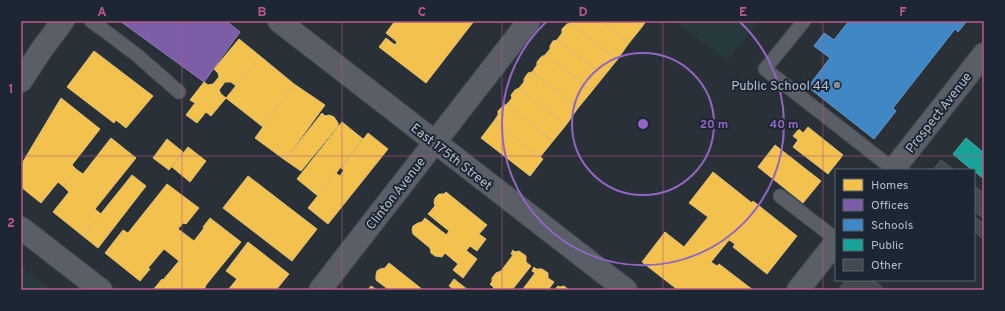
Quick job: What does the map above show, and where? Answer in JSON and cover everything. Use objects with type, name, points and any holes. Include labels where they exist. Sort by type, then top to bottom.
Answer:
[{"type":"street","points":[[21,81],[63,21]]},
{"type":"street","name":"East 175th Street","points":[[279,21],[626,290]]},
{"type":"street","name":"Clinton Avenue","points":[[320,290],[529,21]]},
{"type":"street","name":"Prospect Avenue","points":[[893,169],[984,54]]},
{"type":"street","points":[[21,228],[100,290]]},
{"type":"street","points":[[798,290],[835,243]]},
{"type":"lane","points":[[91,21],[138,56],[179,92]]},
{"type":"lane","points":[[804,21],[765,69],[893,169]]},
{"type":"lane","points":[[780,196],[835,238]]},
{"type":"green space","points":[[676,21],[760,21],[727,60]]},
{"type":"green space","points":[[21,266],[52,290],[21,290]]},
{"type":"building: Homes","points":[[395,21],[474,21],[426,83],[379,47],[386,38],[395,45],[397,42],[386,33]]},
{"type":"building: Homes","points":[[572,21],[601,21],[629,43],[617,60],[570,23]]},
{"type":"building: Homes","points":[[601,21],[634,21],[642,27],[629,43]]},
{"type":"building: Homes","points":[[634,21],[646,21],[642,27]]},
{"type":"building: Homes","points":[[570,23],[617,60],[604,76],[557,40],[562,33],[562,29]]},
{"type":"building: Homes","points":[[239,39],[260,56],[236,86],[231,82],[225,82],[219,90],[226,98],[211,116],[206,112],[197,123],[186,115],[195,103],[190,100],[204,82],[208,85],[213,84],[219,77],[218,73],[214,69]]},
{"type":"building: Homes","points":[[557,40],[604,76],[592,91],[545,55],[550,49],[553,41]]},
{"type":"building: Homes","points":[[94,51],[153,96],[126,128],[116,120],[114,123],[67,87]]},
{"type":"building: Homes","points":[[545,55],[592,91],[578,108],[532,72],[537,65],[537,62]]},
{"type":"building: Homes","points":[[260,56],[294,84],[263,127],[226,98]]},
{"type":"building: Homes","points":[[532,72],[578,108],[566,125],[519,88],[524,82],[524,79],[528,73]]},
{"type":"building: Homes","points":[[294,84],[325,105],[285,160],[255,138]]},
{"type":"building: Homes","points":[[519,88],[566,125],[553,141],[507,104],[512,98],[511,95]]},
{"type":"building: Homes","points":[[61,98],[100,129],[72,165],[77,170],[64,187],[58,182],[41,203],[21,187],[21,165]]},
{"type":"building: Homes","points":[[507,104],[553,141],[540,157],[494,121],[498,115],[498,111]]},
{"type":"building: Homes","points":[[322,113],[325,116],[329,115],[334,117],[338,123],[338,126],[301,171],[285,160]]},
{"type":"building: Homes","points":[[494,121],[543,159],[530,176],[481,138]]},
{"type":"building: Homes","points":[[342,122],[363,139],[318,196],[297,179]]},
{"type":"building: Homes","points":[[808,127],[843,155],[828,174],[793,147],[798,140],[793,136],[799,129],[803,133]]},
{"type":"building: Homes","points":[[368,133],[388,149],[328,224],[308,208],[336,173],[340,176],[344,170],[341,168]]},
{"type":"building: Homes","points":[[111,138],[136,158],[95,209],[101,214],[83,236],[53,212],[69,192],[64,187],[77,170],[83,174]]},
{"type":"building: Homes","points":[[167,139],[183,152],[169,170],[153,158]]},
{"type":"building: Homes","points":[[775,145],[821,181],[803,203],[758,167]]},
{"type":"building: Homes","points":[[188,147],[206,161],[190,182],[172,167]]},
{"type":"building: Homes","points":[[713,172],[797,236],[767,274],[733,247],[735,244],[729,240],[711,262],[717,266],[719,264],[753,290],[678,290],[642,262],[665,232],[684,247],[708,217],[689,203]]},
{"type":"building: Homes","points":[[132,175],[146,186],[98,248],[83,236]]},
{"type":"building: Homes","points":[[248,176],[317,229],[292,261],[223,208]]},
{"type":"building: Homes","points":[[167,184],[199,208],[186,224],[183,223],[178,229],[194,241],[210,218],[241,242],[206,285],[204,290],[153,290],[179,261],[164,249],[148,268],[150,269],[140,281],[105,253],[123,230],[128,233]]},
{"type":"building: Homes","points":[[446,192],[487,225],[479,234],[486,239],[477,251],[470,246],[466,251],[446,235],[449,231],[428,214],[435,206],[435,198],[439,194],[444,194]]},
{"type":"building: Homes","points":[[425,218],[477,259],[463,278],[453,270],[458,264],[445,253],[442,257],[435,256],[431,253],[430,248],[413,234],[413,226],[422,222]]},
{"type":"building: Homes","points":[[248,242],[289,274],[276,290],[228,290],[237,279],[226,271]]},
{"type":"building: Homes","points":[[513,250],[515,252],[519,251],[526,256],[526,262],[531,266],[512,290],[492,290],[494,288],[490,284],[492,282],[492,278],[496,273],[501,271],[513,255],[511,254]]},
{"type":"building: Homes","points":[[389,263],[423,290],[389,290],[376,280],[377,271],[385,268]]},
{"type":"building: Homes","points":[[534,267],[536,269],[542,269],[548,273],[548,278],[554,282],[548,290],[519,290],[523,289],[535,273],[532,271]]},
{"type":"building: Homes","points":[[454,279],[468,290],[455,290],[449,286]]},
{"type":"building: Homes","points":[[371,286],[377,290],[368,290]]},
{"type":"building: Homes","points":[[558,286],[564,286],[569,290],[558,290],[556,288]]},
{"type":"building: Offices","points":[[120,21],[226,21],[240,32],[204,82]]},
{"type":"building: Schools","points":[[849,21],[967,21],[958,32],[955,29],[893,108],[896,111],[874,139],[808,87],[830,58],[814,46],[824,33],[834,40]]},
{"type":"building: Public","points":[[966,138],[984,153],[984,179],[975,172],[975,169],[971,169],[953,154]]},
{"type":"building: Other","points":[[941,160],[953,169],[934,169]]},
{"type":"building: Other","points":[[975,187],[984,193],[984,219],[975,212]]},
{"type":"building: Other","points":[[975,217],[984,224],[984,240],[975,232]]},
{"type":"building: Other","points":[[845,281],[874,281],[882,287],[880,290],[838,290]]},
{"type":"place","name":"Public School 44","points":[[837,85]]}]
